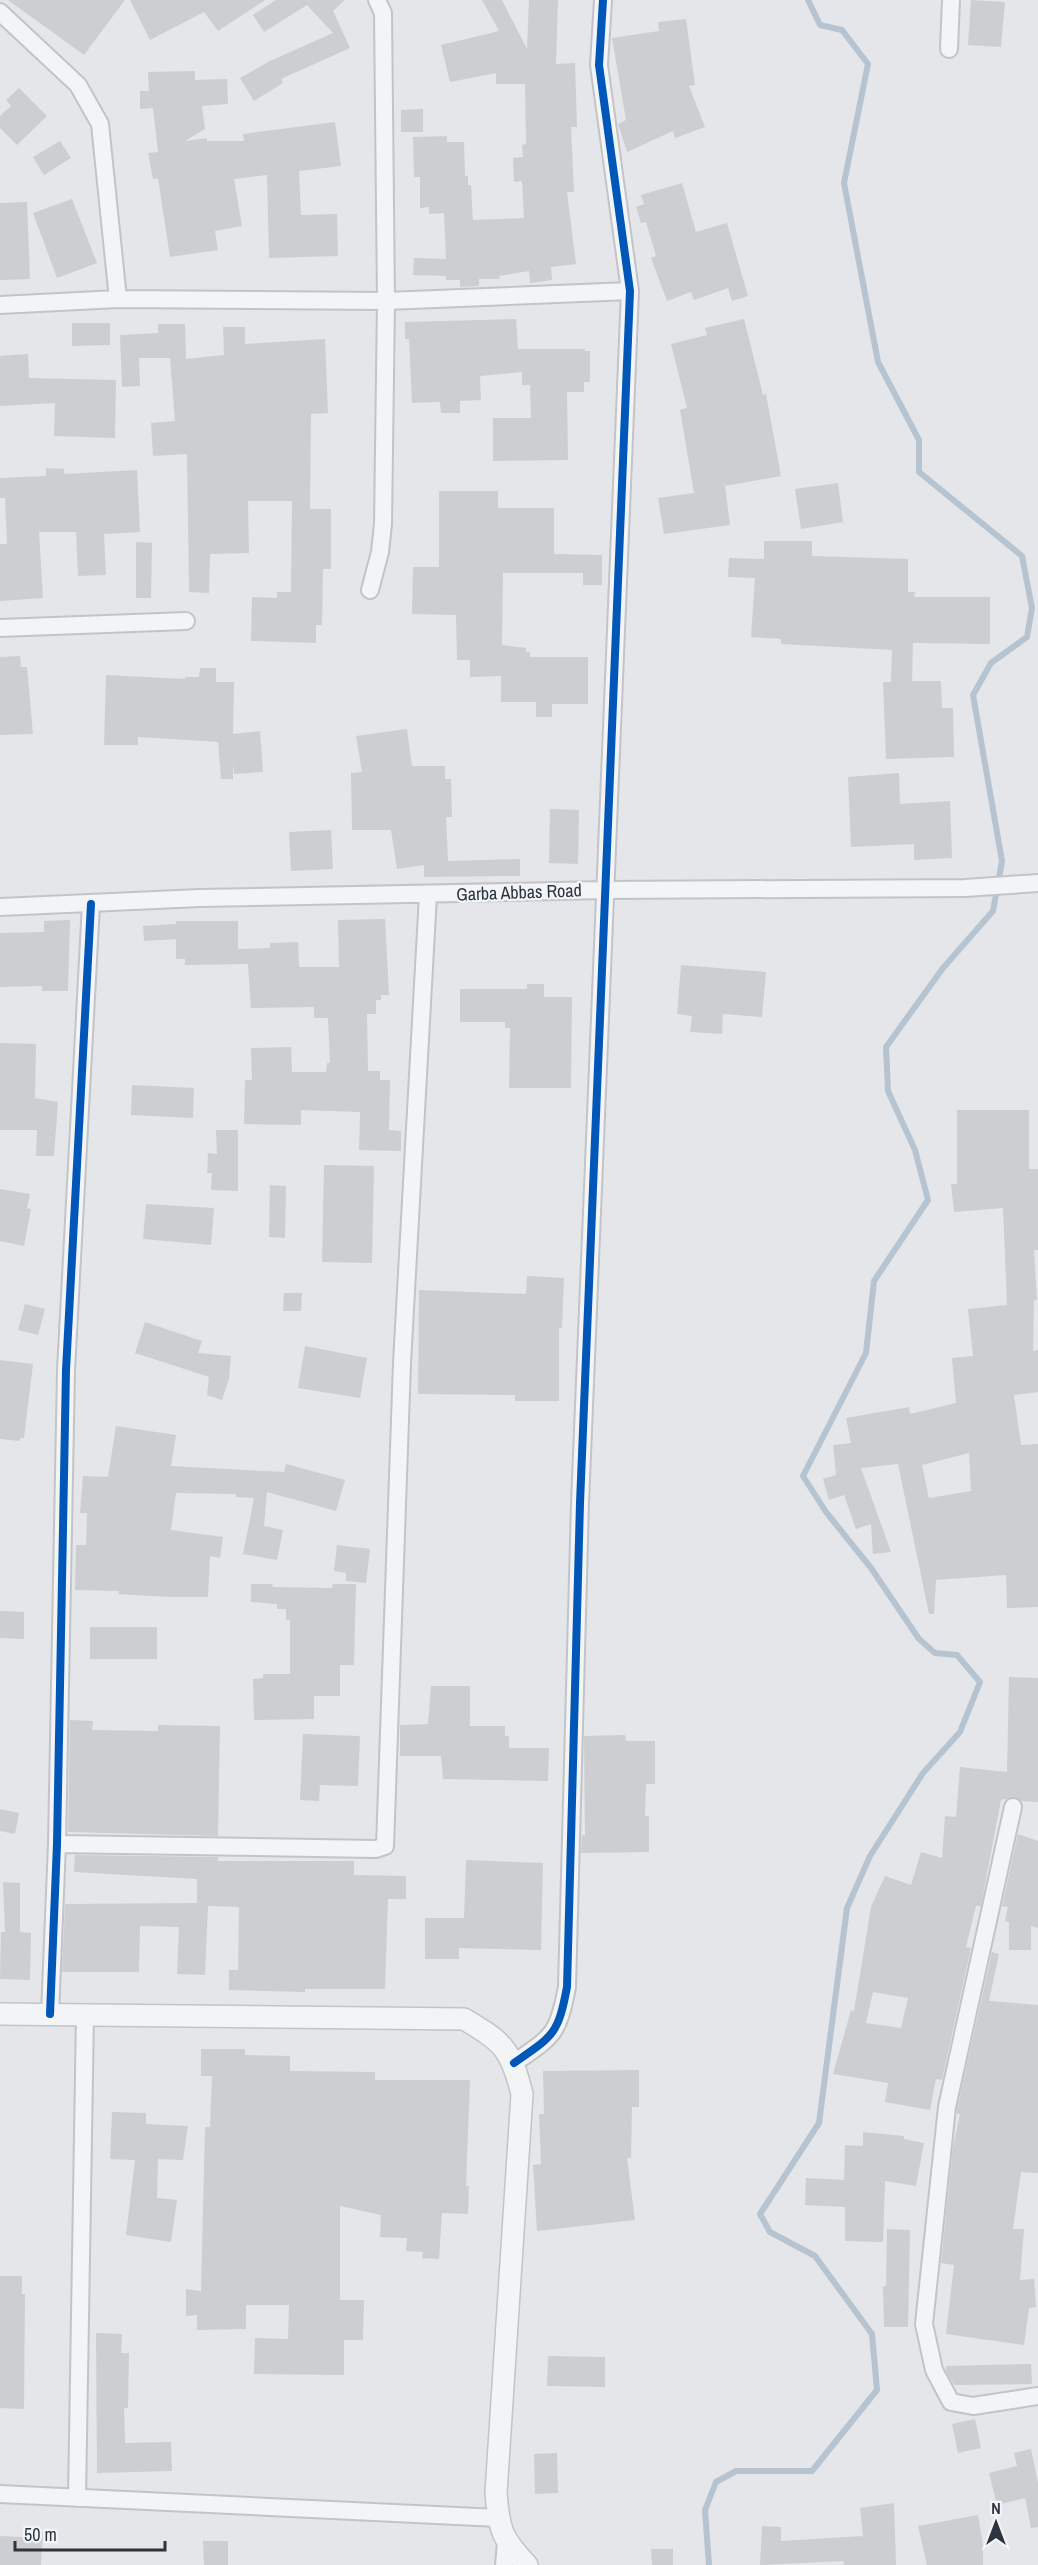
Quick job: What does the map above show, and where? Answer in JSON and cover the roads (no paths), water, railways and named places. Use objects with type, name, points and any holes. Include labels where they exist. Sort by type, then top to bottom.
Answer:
[{"type":"street","points":[[370,590],[381,552],[383,524],[386,301],[383,13],[377,0]]},
{"type":"street","points":[[514,2063],[548,2040],[561,2020],[567,1987],[580,1503],[630,291],[599,65],[603,0]]},
{"type":"street","points":[[949,49],[951,0]]},
{"type":"street","points":[[0,12],[78,85],[100,124],[118,299]]},
{"type":"street","points":[[0,305],[118,299],[386,301],[630,291]]},
{"type":"street","points":[[0,628],[186,621]]},
{"type":"street","name":"Garba Abbas Road","points":[[0,907],[201,898],[605,890],[965,888],[1030,884]]},
{"type":"street","points":[[57,1844],[376,1849],[385,1846],[402,1363],[428,895]]},
{"type":"street","points":[[51,2014],[57,1844],[66,1370],[91,904]]},
{"type":"street","points":[[1013,1807],[947,2108],[924,2324],[934,2370],[951,2402],[973,2406],[1038,2396]]},
{"type":"street","points":[[0,2014],[464,2019],[497,2039],[514,2063],[522,2094],[496,2493],[498,2518],[506,2543],[504,2565]]},
{"type":"street","points":[[77,2498],[86,2014]]},
{"type":"street","points":[[0,2494],[498,2518]]},
{"type":"street","points":[[506,2543],[528,2565]]},
{"type":"waterway","points":[[709,2565],[705,2510],[716,2482],[736,2471],[812,2471],[877,2390],[872,2334],[815,2256],[770,2232],[760,2214],[819,2123],[847,1908],[870,1856],[923,1773],[960,1732],[980,1682],[957,1655],[935,1653],[919,1639],[871,1568],[826,1512],[803,1476],[866,1353],[874,1281],[928,1200],[915,1150],[888,1091],[886,1047],[943,968],[993,911],[1002,861],[973,695],[991,663],[1027,637],[1032,608],[1022,556],[919,472],[919,440],[878,362],[844,183],[868,64],[842,30],[820,25],[808,0]]}]
